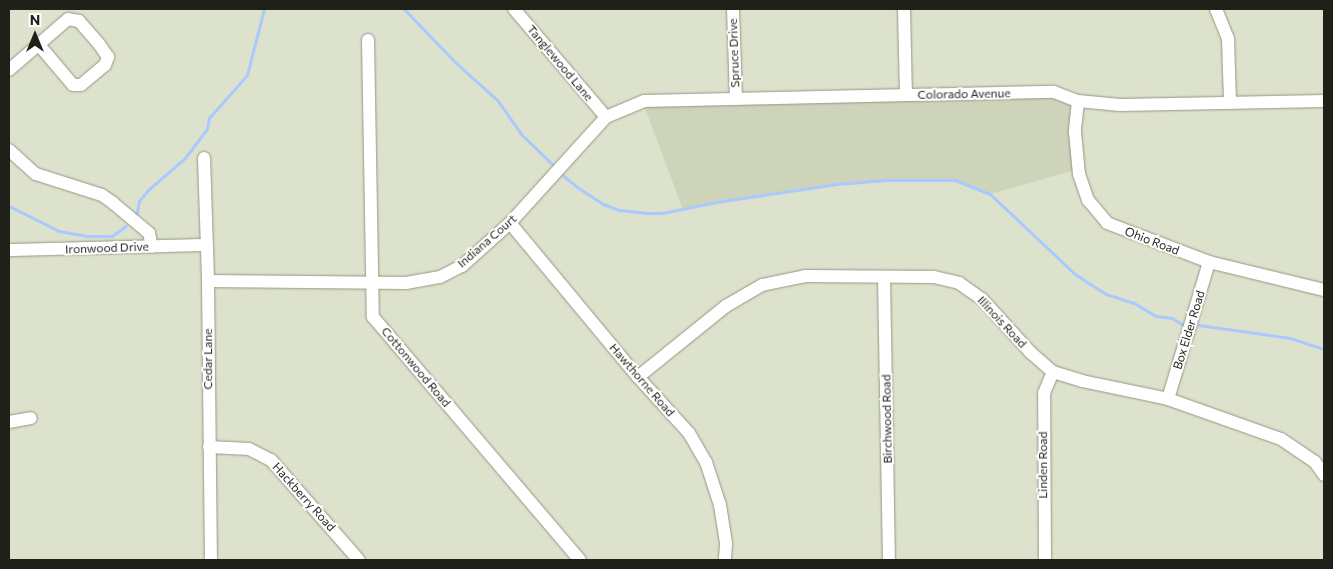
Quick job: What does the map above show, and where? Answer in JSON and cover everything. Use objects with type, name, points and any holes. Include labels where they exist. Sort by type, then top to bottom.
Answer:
[{"type":"street","name":"Tanglewood Lane","points":[[514,9],[606,117]]},
{"type":"street","name":"Spruce Drive","points":[[733,9],[736,98]]},
{"type":"street","points":[[904,9],[906,95]]},
{"type":"street","points":[[1216,9],[1228,38],[1230,103]]},
{"type":"street","points":[[9,70],[39,45],[66,14],[79,21],[108,55],[105,65],[81,85],[73,85],[39,45]]},
{"type":"street","name":"Cottonwood Road","points":[[368,40],[371,282],[374,317],[580,560]]},
{"type":"street","name":"Colorado Avenue","points":[[606,117],[644,100],[1054,92],[1078,101],[1120,105],[1324,101]]},
{"type":"street","name":"Ohio Road","points":[[1078,101],[1075,132],[1079,174],[1088,200],[1107,223],[1210,262],[1324,290]]},
{"type":"street","name":"Indiana Court","points":[[208,281],[406,282],[440,277],[462,266],[510,224],[606,117]]},
{"type":"street","points":[[9,150],[36,174],[102,195],[149,233],[152,246]]},
{"type":"street","name":"Cedar Lane","points":[[204,158],[208,281],[210,560]]},
{"type":"street","name":"Hawthorne Road","points":[[510,224],[638,377],[689,433],[706,462],[720,505],[726,544],[725,560]]},
{"type":"street","name":"Ironwood Drive","points":[[9,250],[206,245]]},
{"type":"street","name":"Box Elder Road","points":[[1168,399],[1210,262]]},
{"type":"street","name":"Illinois Road","points":[[638,377],[726,306],[762,285],[805,276],[934,277],[959,283],[982,299],[1030,352],[1053,372],[1082,381],[1168,399],[1281,440],[1316,462],[1324,474]]},
{"type":"street","name":"Birchwood Road","points":[[884,277],[890,560]]},
{"type":"street","name":"Linden Road","points":[[1045,560],[1044,393],[1053,372]]},
{"type":"street","points":[[9,422],[31,418]]},
{"type":"street","name":"Hackberry Road","points":[[209,447],[250,449],[271,460],[359,560]]},
{"type":"shaded area","points":[[1054,95],[1081,106],[1082,168],[990,194],[955,180],[887,180],[837,184],[683,210],[644,105]]},
{"type":"waterway","points":[[134,217],[139,201],[148,190],[185,158],[207,129],[209,118],[247,75],[264,9]]},
{"type":"waterway","points":[[404,9],[456,63],[498,101],[520,133],[556,168]]},
{"type":"waterway","points":[[560,173],[603,204],[619,210],[648,213],[662,213],[722,201],[837,184],[887,180],[955,180],[990,194],[1075,274],[1087,282],[1106,294],[1134,303],[1156,316],[1172,318],[1182,324]]},
{"type":"waterway","points":[[9,206],[59,231],[86,236],[112,236],[126,226]]},
{"type":"waterway","points":[[1198,325],[1290,338],[1324,349]]}]
